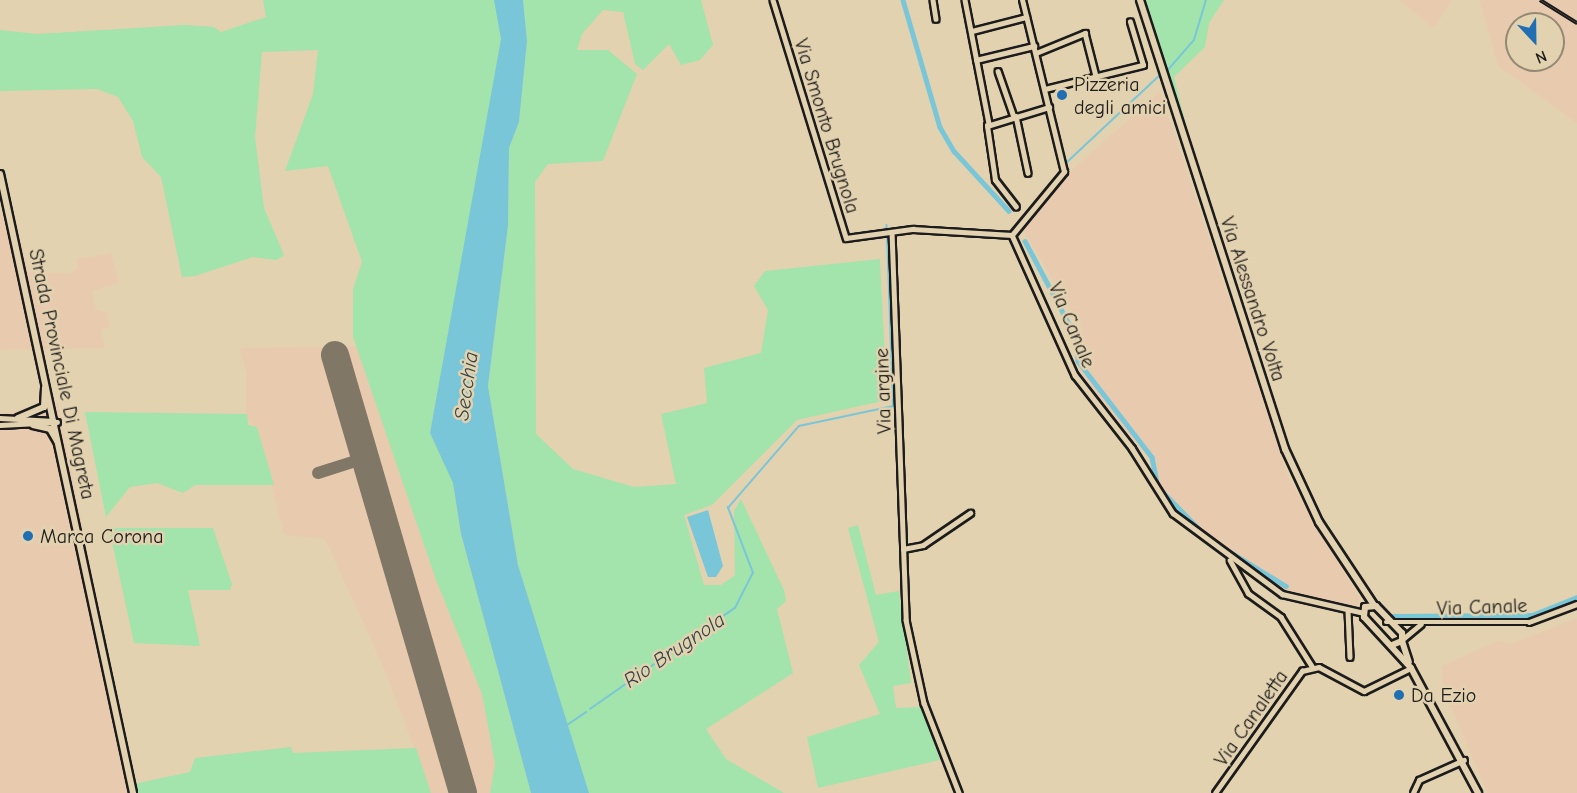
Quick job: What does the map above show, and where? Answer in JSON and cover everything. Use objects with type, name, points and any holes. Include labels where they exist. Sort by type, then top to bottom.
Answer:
[{"type":"main road","name":"Via Alessandro Volta","points":[[1140,0],[1285,449],[1319,522],[1364,596]]},
{"type":"main road","name":"Strada Provinciale Di Magreta","points":[[0,174],[57,422],[133,793]]},
{"type":"main road","points":[[18,418],[44,407],[43,361]]},
{"type":"main road","points":[[33,425],[54,432],[67,471]]},
{"type":"main road","points":[[1364,596],[1402,640],[1411,668]]},
{"type":"main road","points":[[1364,596],[1364,610],[1411,668],[1464,760],[1478,793]]},
{"type":"main road","points":[[1364,610],[1374,605]]},
{"type":"main road","points":[[1392,645],[1402,640]]},
{"type":"street","name":"Via Smonto Brugnola","points":[[773,0],[846,238],[889,233],[1012,235]]},
{"type":"street","points":[[933,0],[936,19]]},
{"type":"street","points":[[974,0],[965,1],[989,123],[995,180],[1016,207]]},
{"type":"street","points":[[1012,235],[1064,172],[1022,0]]},
{"type":"street","points":[[972,31],[1026,17]]},
{"type":"street","points":[[1045,88],[1143,65],[1130,22]]},
{"type":"street","points":[[1036,53],[1085,33],[1096,76]]},
{"type":"street","points":[[976,60],[1034,46]]},
{"type":"street","points":[[998,71],[1015,117],[1028,172]]},
{"type":"street","points":[[989,123],[1049,107]]},
{"type":"street","name":"Via argine","points":[[889,233],[903,549],[911,660],[959,793]]},
{"type":"street","name":"Via Canale","points":[[1012,235],[1082,385],[1132,448],[1166,506],[1229,557],[1282,594],[1348,611],[1364,610]]},
{"type":"street","points":[[0,418],[57,422]]},
{"type":"street","points":[[0,425],[57,422]]},
{"type":"street","points":[[903,549],[923,545],[970,513]]},
{"type":"street","points":[[1229,557],[1248,593],[1281,617],[1312,666]]},
{"type":"street","name":"Via Canale","points":[[1386,622],[1421,624],[1529,622],[1577,604]]},
{"type":"street","points":[[1348,611],[1350,657]]},
{"type":"street","name":"Via Canale","points":[[1402,640],[1421,624]]},
{"type":"street","name":"Via Canaletta","points":[[1215,793],[1302,671],[1312,666],[1361,691],[1411,668]]},
{"type":"street","points":[[1413,793],[1419,780],[1464,760]]},
{"type":"shaded area","points":[[1399,0],[1452,0],[1434,28]]},
{"type":"shaded area","points":[[1479,0],[1577,0],[1577,123],[1506,72],[1565,72],[1565,12],[1505,12],[1505,71],[1498,66]]},
{"type":"shaded area","points":[[1160,91],[1288,477],[1360,599],[1357,611],[1288,594],[1207,539],[1159,490],[1148,458],[1085,383],[1075,359],[1081,356],[1081,326],[1021,227],[1075,167]]},
{"type":"shaded area","points":[[0,213],[14,213],[29,272],[71,273],[78,268],[76,259],[112,253],[119,283],[92,291],[96,310],[107,312],[110,327],[101,330],[105,348],[0,350]]},
{"type":"shaded area","points":[[358,346],[436,580],[482,693],[495,764],[490,793],[431,793],[385,671],[325,539],[284,535],[257,428],[246,418],[247,374],[240,348]]},
{"type":"shaded area","points":[[58,402],[118,706],[110,706],[129,793],[0,793],[0,414]]},
{"type":"shaded area","points":[[1577,618],[1577,793],[1487,793],[1443,688],[1441,666],[1498,641],[1512,643]]},
{"type":"green space","points":[[263,0],[494,0],[498,5],[501,39],[430,433],[453,482],[461,534],[531,793],[490,793],[495,764],[482,694],[436,580],[353,337],[353,289],[362,262],[328,166],[285,171],[313,94],[318,50],[262,52],[255,137],[264,208],[284,255],[277,260],[253,257],[195,276],[182,277],[161,177],[142,157],[133,121],[118,97],[97,89],[0,91],[0,30],[37,34],[185,25],[214,27],[221,32],[266,17]]},
{"type":"green space","points":[[523,0],[701,0],[713,45],[700,60],[681,65],[669,44],[643,70],[635,64],[623,12],[603,10],[582,34],[577,50],[608,50],[637,74],[603,161],[548,164],[535,182],[536,434],[573,469],[634,487],[676,484],[661,414],[707,403],[704,368],[761,353],[768,310],[754,286],[765,271],[880,259],[887,400],[797,420],[712,505],[684,515],[704,585],[721,585],[735,575],[734,511],[741,499],[784,590],[786,601],[777,609],[793,673],[706,729],[726,759],[784,793],[588,793],[518,565],[488,386],[508,226],[509,148],[519,122],[527,41]]},
{"type":"green space","points":[[1144,0],[1224,0],[1209,23],[1205,47],[1174,77],[1191,145]]},
{"type":"green space","points":[[85,412],[247,414],[248,425],[257,427],[274,485],[195,485],[183,493],[157,483],[130,487],[106,517]]},
{"type":"green space","points":[[858,525],[876,595],[899,591],[911,683],[893,686],[896,708],[921,707],[940,760],[818,788],[807,737],[880,714],[859,665],[879,642],[848,528]]},
{"type":"green space","points":[[109,528],[213,528],[232,584],[230,590],[188,590],[200,646],[134,643]]},
{"type":"green space","points":[[291,747],[293,753],[416,748],[431,793],[136,793],[134,784],[190,772],[195,758]]},
{"type":"water","name":"Secchia","points":[[494,0],[523,0],[527,41],[519,122],[509,148],[508,226],[488,386],[518,565],[589,793],[531,793],[461,534],[453,483],[430,433],[501,39]]},
{"type":"water","points":[[708,510],[723,566],[716,577],[708,577],[687,517]]},
{"type":"waterway","points":[[903,0],[940,127],[954,151],[1009,211]]},
{"type":"waterway","name":"Rio Brugnola","points":[[1167,71],[1194,40],[1206,0]]},
{"type":"waterway","name":"Rio Brugnola","points":[[1065,164],[1160,75]]},
{"type":"waterway","name":"Rio Brugnola","points":[[590,709],[735,608],[753,573],[728,508],[799,426],[893,406],[887,234]]},
{"type":"waterway","points":[[1025,241],[1077,339],[1078,361],[1152,457],[1158,487],[1209,539],[1286,586]]},
{"type":"waterway","points":[[1390,616],[1532,615],[1577,597]]},
{"type":"waterway","name":"Rio Brugnola","points":[[567,725],[586,712]]},
{"type":"taxiway","points":[[318,473],[365,458]]},
{"type":"runway","points":[[335,355],[463,793]]},
{"type":"railway","points":[[1540,0],[1577,23]]},
{"type":"place","name":"Pizzeria degli amici","points":[[1062,95]]},
{"type":"place","name":"Marca Corona","points":[[28,536]]},
{"type":"place","name":"Da Ezio","points":[[1399,695]]}]
